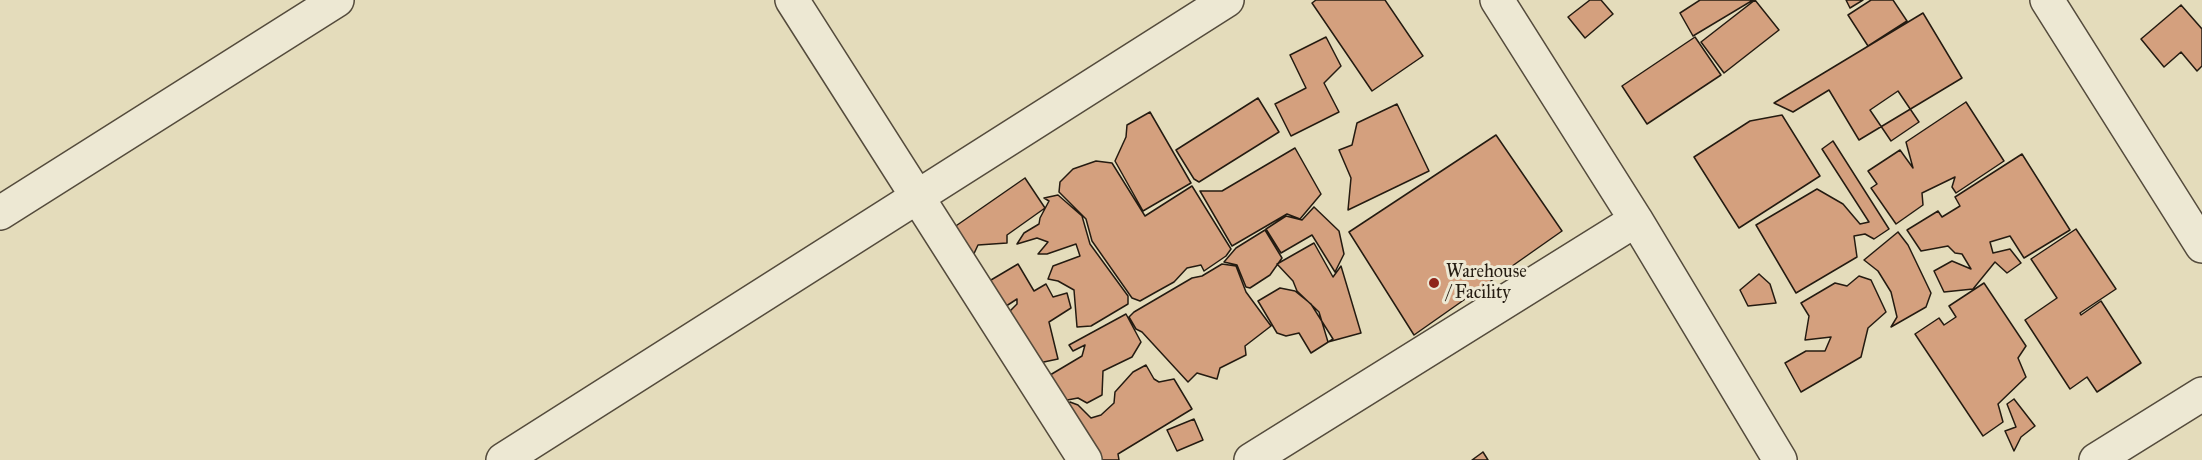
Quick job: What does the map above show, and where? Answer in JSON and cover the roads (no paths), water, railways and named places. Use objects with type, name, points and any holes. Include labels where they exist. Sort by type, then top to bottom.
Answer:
[{"type":"street","points":[[0,213],[337,0]]},
{"type":"street","points":[[792,0],[1085,460]]},
{"type":"street","points":[[503,460],[1227,0]]},
{"type":"street","points":[[1497,0],[1636,220],[1780,460]]},
{"type":"street","points":[[2047,0],[2202,246]]},
{"type":"street","points":[[1251,460],[1636,220]]},
{"type":"street","points":[[2096,460],[2202,394]]},
{"type":"place","name":"Warehouse / Facility","points":[[1434,283]]}]
